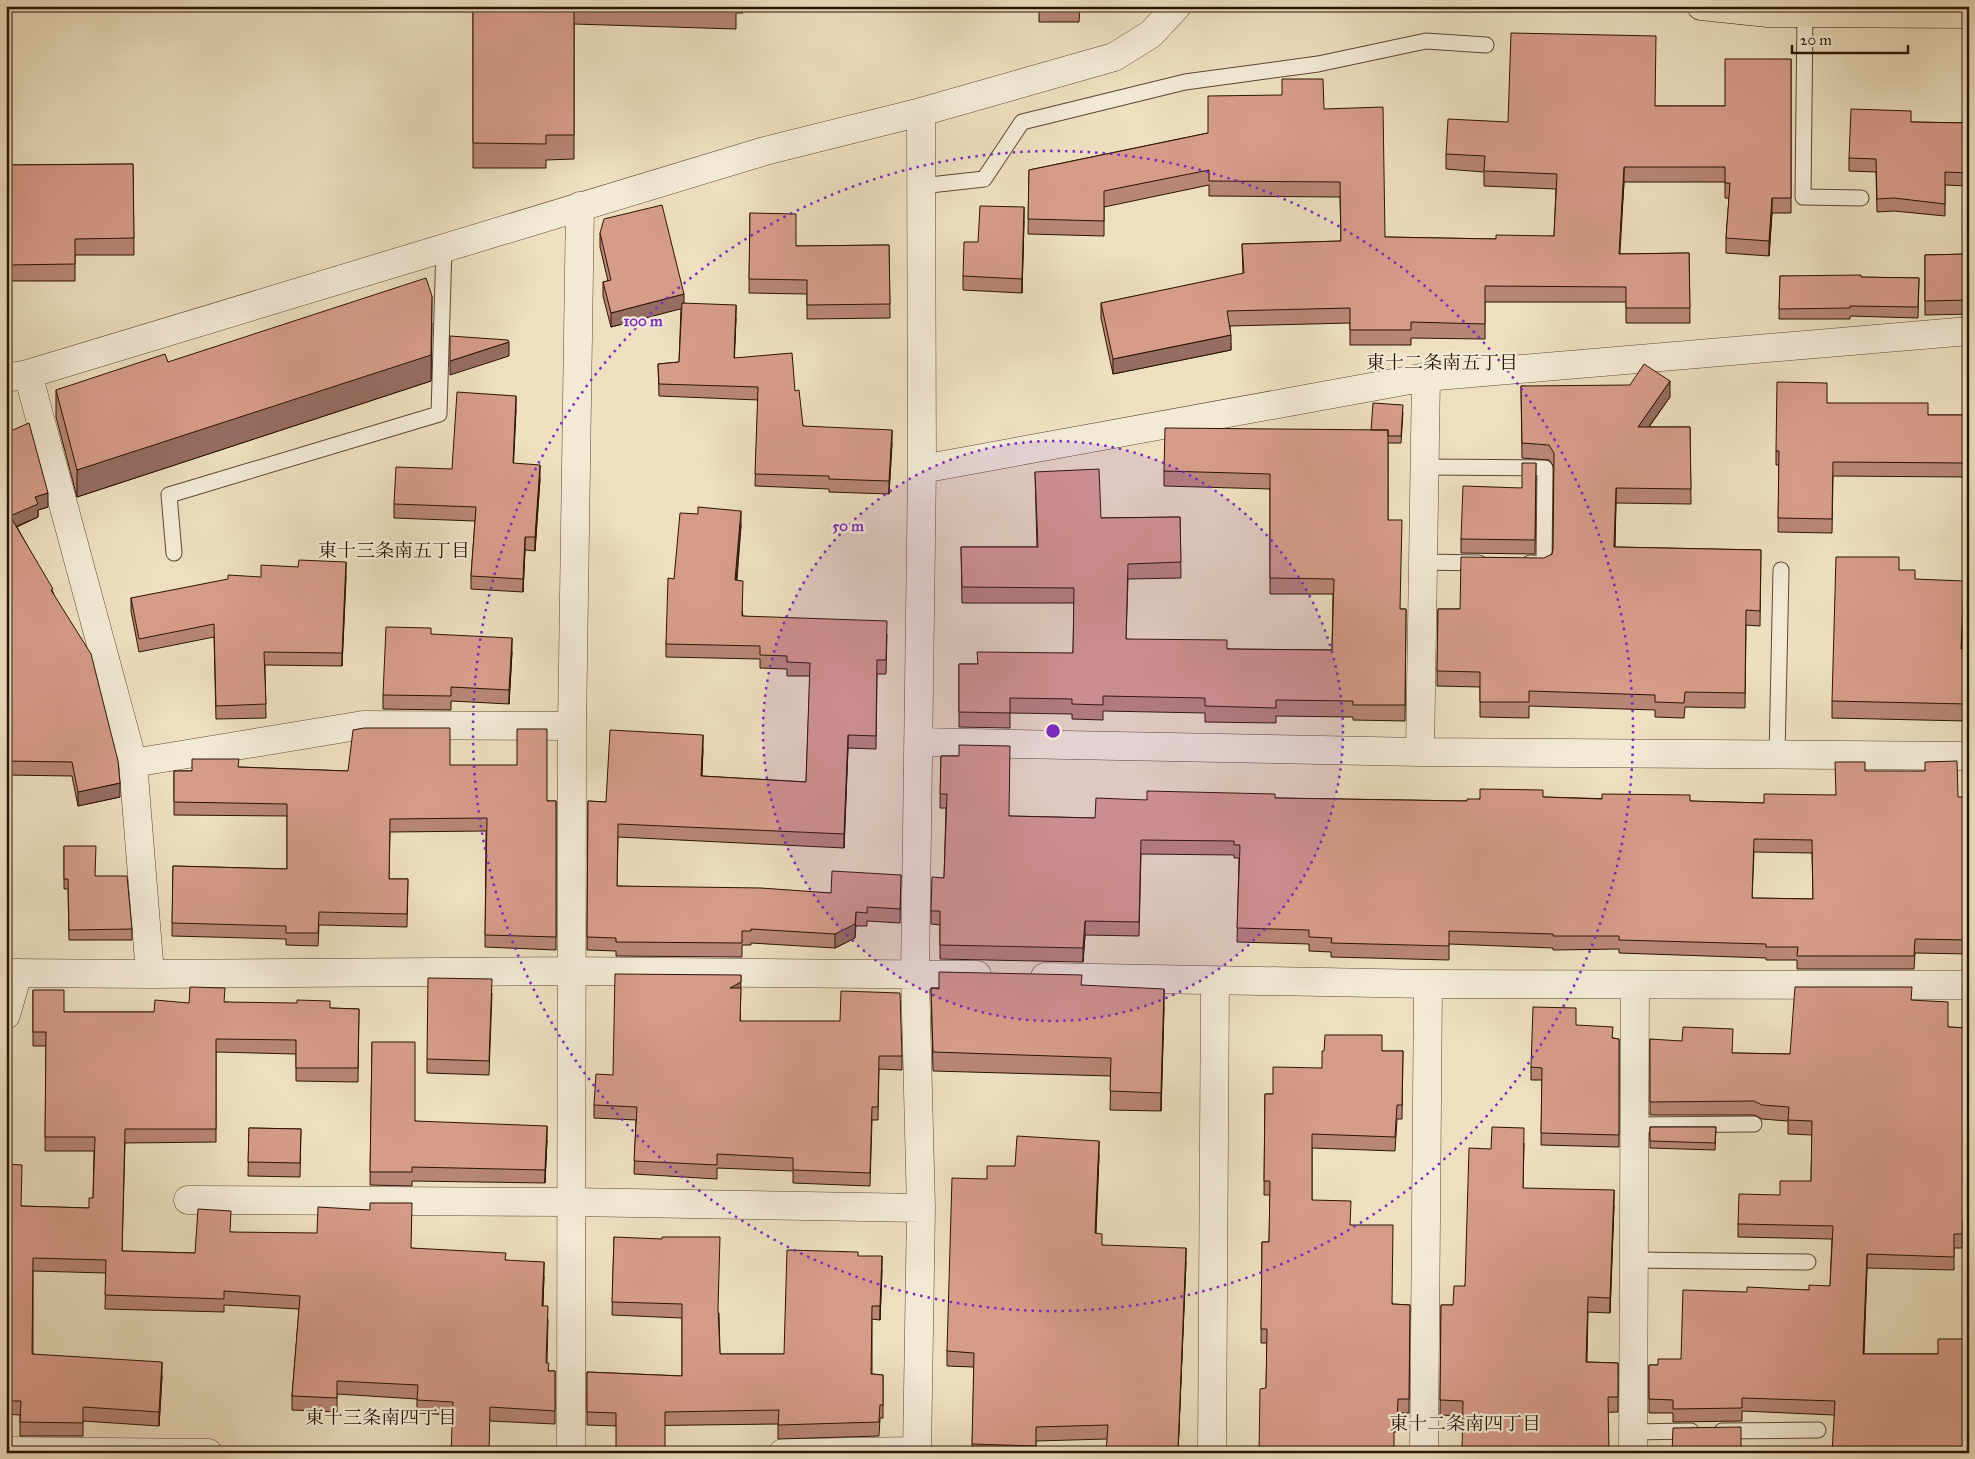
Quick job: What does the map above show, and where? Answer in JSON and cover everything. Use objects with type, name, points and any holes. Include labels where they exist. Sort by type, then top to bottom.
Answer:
[{"type":"highway","points":[[1701,6],[1768,13],[1969,14]]},
{"type":"street","points":[[150,974],[133,763],[17,376],[765,151],[921,112],[1114,57],[1151,34],[1177,6]]},
{"type":"street","points":[[783,1453],[917,1452],[921,1208],[915,974],[920,742],[922,469],[921,112]]},
{"type":"street","points":[[571,1453],[572,726],[580,206]]},
{"type":"street","points":[[922,469],[1426,377],[1969,331]]},
{"type":"street","points":[[1420,752],[1426,377]]},
{"type":"street","points":[[133,763],[363,725],[572,726]]},
{"type":"street","points":[[920,742],[1420,752],[1969,756]]},
{"type":"street","points":[[6,1015],[12,973],[571,971],[915,974],[1428,984],[1969,985]]},
{"type":"street","points":[[1212,1453],[1215,981]]},
{"type":"street","points":[[1424,1453],[1428,984]]},
{"type":"street","points":[[1633,1442],[1635,985]]},
{"type":"street","points":[[188,1200],[572,1202],[921,1208]]},
{"type":"street","points":[[6,1451],[208,1453]]},
{"type":"lane","points":[[1805,13],[1803,197],[1861,198]]},
{"type":"lane","points":[[921,186],[984,178],[1022,122],[1185,82],[1318,64],[1426,41],[1486,45]]},
{"type":"lane","points":[[174,553],[169,495],[439,414],[444,247]]},
{"type":"lane","points":[[1425,467],[1545,468],[1544,564],[1516,563]]},
{"type":"lane","points":[[1424,562],[1498,563]]},
{"type":"lane","points":[[1777,755],[1781,570]]},
{"type":"lane","points":[[1634,1125],[1754,1124]]},
{"type":"lane","points":[[1634,1260],[1808,1262]]},
{"type":"lane","points":[[1633,1442],[1818,1430]]},
{"type":"building","points":[[473,6],[574,6],[574,135],[546,135],[546,144],[473,143]]},
{"type":"building","points":[[1511,33],[1656,36],[1655,106],[1725,106],[1725,59],[1791,59],[1791,198],[1772,198],[1769,241],[1726,238],[1730,183],[1725,183],[1725,167],[1624,167],[1619,254],[1689,253],[1690,308],[1626,308],[1626,287],[1485,286],[1485,324],[1411,322],[1411,330],[1350,330],[1350,308],[1227,311],[1231,335],[1113,359],[1101,303],[1244,273],[1242,244],[1341,241],[1340,182],[1209,181],[1209,170],[1104,191],[1104,221],[1028,219],[1029,170],[1208,133],[1208,96],[1282,95],[1282,79],[1323,79],[1324,109],[1383,107],[1385,237],[1496,239],[1496,235],[1554,236],[1557,174],[1484,171],[1485,156],[1446,154],[1448,119],[1508,122]]},
{"type":"building","points":[[1851,109],[1911,111],[1911,122],[1969,123],[1969,173],[1945,172],[1945,204],[1894,198],[1877,199],[1876,159],[1849,158]]},
{"type":"building","points":[[133,164],[134,238],[75,239],[75,264],[6,265],[6,165]]},
{"type":"building","points":[[662,205],[684,294],[611,313],[603,282],[611,280],[600,233],[604,219]]},
{"type":"building","points":[[980,206],[1024,207],[1022,279],[963,276],[964,242],[978,242]]},
{"type":"building","points":[[750,213],[796,214],[796,246],[889,245],[890,304],[807,305],[807,280],[749,279]]},
{"type":"building","points":[[1968,254],[1968,300],[1925,301],[1925,255]]},
{"type":"building","points":[[1861,275],[1861,277],[1919,278],[1918,307],[1850,306],[1850,308],[1779,309],[1780,276]]},
{"type":"building","points":[[426,278],[432,296],[431,355],[77,470],[56,390],[165,354],[168,362]]},
{"type":"building","points":[[682,303],[736,305],[734,358],[792,353],[795,391],[799,390],[803,426],[892,430],[889,481],[829,479],[829,476],[755,474],[758,387],[659,384],[658,364],[679,362]]},
{"type":"building","points":[[450,336],[508,340],[509,342],[450,361]]},
{"type":"building","points":[[1644,364],[1670,381],[1638,427],[1690,427],[1691,489],[1616,488],[1614,547],[1761,550],[1760,611],[1746,610],[1745,693],[1685,692],[1684,703],[1655,702],[1655,695],[1529,691],[1529,702],[1480,702],[1480,672],[1437,671],[1438,609],[1460,609],[1461,557],[1544,558],[1552,554],[1554,453],[1549,445],[1522,443],[1521,386],[1630,385]]},
{"type":"building","points":[[1777,382],[1827,383],[1827,403],[1928,403],[1928,415],[1967,415],[1966,463],[1833,462],[1832,519],[1778,518],[1779,451],[1776,451]]},
{"type":"building","points":[[457,392],[516,396],[513,463],[540,465],[535,537],[525,537],[523,579],[471,576],[476,507],[394,504],[396,467],[452,469]]},
{"type":"building","points":[[1373,403],[1403,405],[1401,436],[1388,436],[1388,430],[1371,430]]},
{"type":"building","points":[[29,423],[48,493],[35,497],[38,504],[10,516],[53,589],[51,590],[91,654],[118,761],[120,783],[78,792],[72,762],[6,761],[6,433]]},
{"type":"building","points":[[1165,428],[1388,430],[1388,520],[1402,520],[1400,609],[1406,609],[1405,705],[1353,705],[1353,701],[1276,700],[1276,708],[1205,706],[1205,698],[1103,696],[1103,705],[1072,704],[1072,699],[1010,698],[1010,713],[959,712],[959,664],[978,664],[977,652],[1073,653],[1074,588],[962,587],[961,547],[1038,547],[1035,472],[1099,469],[1101,518],[1180,517],[1181,562],[1128,564],[1126,639],[1227,640],[1227,649],[1332,650],[1334,579],[1270,578],[1270,474],[1164,471]]},
{"type":"building","points":[[1522,463],[1536,463],[1535,540],[1461,539],[1463,486],[1522,488]]},
{"type":"building","points":[[698,507],[741,511],[735,580],[743,581],[742,616],[887,621],[886,660],[877,660],[876,736],[848,735],[844,834],[618,824],[617,886],[761,888],[831,893],[832,871],[901,875],[900,909],[867,907],[867,913],[856,912],[855,924],[835,934],[751,929],[751,931],[742,931],[742,943],[616,942],[616,938],[587,937],[588,801],[606,802],[610,730],[703,735],[701,776],[806,782],[810,663],[787,662],[787,656],[760,655],[760,646],[666,644],[668,578],[674,579],[680,513],[698,514]]},
{"type":"building","points":[[1836,557],[1899,557],[1899,570],[1915,570],[1915,579],[1964,581],[1961,649],[1968,649],[1967,704],[1832,701]]},
{"type":"building","points":[[299,560],[346,562],[342,653],[264,652],[266,704],[216,706],[214,624],[139,639],[131,598],[228,579],[228,575],[261,577],[261,565],[298,567]]},
{"type":"building","points":[[386,627],[431,628],[431,634],[512,638],[509,690],[451,687],[451,696],[383,695]]},
{"type":"building","points":[[364,728],[450,728],[450,765],[517,765],[517,729],[547,729],[547,801],[556,801],[556,937],[485,935],[487,818],[390,819],[389,879],[408,879],[407,914],[319,912],[318,933],[286,933],[286,926],[172,923],[173,866],[287,869],[287,804],[174,802],[174,771],[192,771],[192,759],[239,759],[238,767],[348,771],[353,730]]},
{"type":"building","points":[[959,745],[1010,746],[1009,816],[1095,818],[1096,798],[1147,800],[1147,791],[1275,794],[1275,798],[1467,801],[1467,799],[1480,799],[1480,789],[1543,790],[1543,797],[1602,799],[1602,794],[1690,795],[1690,801],[1764,803],[1764,794],[1836,795],[1835,762],[1865,762],[1865,771],[1925,771],[1925,762],[1957,761],[1958,797],[1968,797],[1967,891],[1969,891],[1969,940],[1915,939],[1914,956],[1797,956],[1798,947],[1766,947],[1766,944],[1619,940],[1619,936],[1553,936],[1553,934],[1449,931],[1449,946],[1331,943],[1332,938],[1309,937],[1309,930],[1237,928],[1240,845],[1234,845],[1234,841],[1141,840],[1139,922],[1085,921],[1083,948],[940,945],[940,911],[931,911],[932,877],[944,878],[947,794],[940,794],[941,756],[959,756]],"holes":[[[1754,839],[1812,840],[1813,899],[1752,898]]]},
{"type":"building","points":[[64,846],[96,846],[95,876],[127,876],[132,929],[69,930],[68,879],[64,879]]},
{"type":"building","points":[[939,972],[1082,975],[1081,985],[1164,989],[1161,1093],[1110,1091],[1111,1058],[933,1052],[931,988],[939,989]]},
{"type":"building","points":[[615,974],[741,975],[741,982],[730,988],[741,988],[740,1021],[840,1021],[841,991],[900,993],[902,1056],[879,1056],[878,1107],[872,1107],[870,1173],[793,1170],[793,1158],[717,1154],[717,1165],[634,1161],[637,1107],[594,1105],[596,1074],[613,1075]]},
{"type":"building","points":[[428,978],[492,979],[489,1061],[427,1059]]},
{"type":"building","points":[[190,987],[225,988],[224,1002],[297,1003],[297,1000],[330,1001],[330,1008],[359,1009],[358,1068],[296,1068],[296,1040],[216,1039],[216,1129],[125,1129],[122,1251],[195,1253],[198,1209],[231,1211],[230,1232],[317,1233],[318,1207],[370,1210],[370,1203],[412,1203],[411,1248],[506,1253],[505,1260],[544,1262],[542,1306],[548,1306],[546,1363],[549,1363],[548,1371],[555,1371],[555,1411],[490,1407],[489,1453],[451,1453],[453,1402],[417,1400],[418,1385],[337,1381],[337,1398],[292,1396],[300,1296],[224,1291],[224,1299],[105,1295],[106,1260],[33,1258],[32,1354],[162,1362],[159,1412],[83,1407],[83,1423],[20,1422],[21,1401],[6,1401],[6,1164],[22,1165],[21,1206],[89,1208],[89,1198],[93,1198],[95,1137],[45,1137],[46,1032],[33,1032],[33,990],[64,990],[64,1012],[154,1012],[155,1000],[189,1003]]},
{"type":"building","points":[[1795,987],[1912,987],[1911,1000],[1948,1002],[1948,1027],[1969,1028],[1969,1220],[1963,1220],[1962,1234],[1954,1234],[1954,1257],[1867,1254],[1863,1354],[1938,1354],[1938,1339],[1969,1339],[1969,1409],[1967,1409],[1966,1453],[1832,1453],[1835,1401],[1742,1398],[1742,1408],[1673,1409],[1673,1400],[1649,1399],[1649,1365],[1658,1365],[1658,1359],[1681,1359],[1683,1290],[1747,1292],[1747,1287],[1809,1290],[1809,1285],[1830,1286],[1833,1226],[1738,1224],[1739,1194],[1780,1195],[1780,1181],[1811,1181],[1812,1121],[1788,1120],[1789,1107],[1762,1105],[1754,1101],[1650,1102],[1650,1039],[1682,1041],[1683,1027],[1733,1029],[1732,1053],[1790,1054]]},
{"type":"building","points":[[1533,1007],[1576,1008],[1576,1025],[1613,1027],[1612,1038],[1619,1039],[1619,1135],[1541,1133],[1542,1068],[1531,1067]]},
{"type":"building","points":[[1325,1035],[1382,1035],[1382,1051],[1403,1051],[1402,1105],[1397,1105],[1395,1137],[1312,1134],[1312,1200],[1351,1201],[1350,1225],[1393,1225],[1392,1304],[1410,1305],[1409,1399],[1398,1399],[1397,1418],[1394,1418],[1394,1453],[1259,1453],[1260,1389],[1266,1388],[1267,1329],[1261,1329],[1262,1242],[1269,1242],[1270,1181],[1264,1181],[1265,1094],[1273,1094],[1273,1067],[1322,1068],[1322,1051],[1324,1051]]},
{"type":"building","points":[[372,1042],[415,1042],[415,1121],[547,1126],[545,1170],[412,1167],[412,1172],[370,1172]]},
{"type":"building","points":[[1492,1127],[1524,1128],[1523,1188],[1614,1190],[1610,1298],[1588,1297],[1586,1362],[1618,1363],[1618,1397],[1608,1397],[1609,1453],[1462,1453],[1463,1401],[1440,1400],[1441,1305],[1453,1305],[1454,1286],[1465,1286],[1469,1148],[1491,1149]]},
{"type":"building","points":[[1650,1127],[1716,1127],[1715,1143],[1650,1141]]},
{"type":"building","points":[[249,1128],[301,1129],[300,1163],[248,1162]]},
{"type":"building","points":[[1017,1136],[1099,1141],[1095,1233],[1102,1234],[1102,1245],[1186,1248],[1178,1449],[1192,1449],[1192,1453],[1106,1453],[1108,1425],[1036,1427],[1036,1446],[972,1444],[974,1353],[947,1351],[952,1178],[987,1179],[987,1166],[1015,1166]]},
{"type":"building","points":[[614,1237],[662,1239],[662,1237],[720,1237],[718,1308],[720,1354],[784,1354],[787,1250],[858,1252],[858,1256],[882,1256],[880,1306],[872,1306],[871,1374],[883,1375],[883,1405],[880,1405],[879,1422],[778,1425],[779,1410],[665,1412],[665,1453],[616,1453],[616,1413],[587,1412],[587,1372],[682,1376],[682,1304],[612,1302]]},
{"type":"building","points":[[1741,1427],[1741,1453],[1672,1453],[1673,1428]]},
{"type":"district","name":"東十二条南五丁目","points":[[1442,362]]},
{"type":"district","name":"東十三条南五丁目","points":[[394,550]]},
{"type":"district","name":"東十三条南四丁目","points":[[381,1417]]},
{"type":"district","name":"東十二条南四丁目","points":[[1465,1423]]}]
